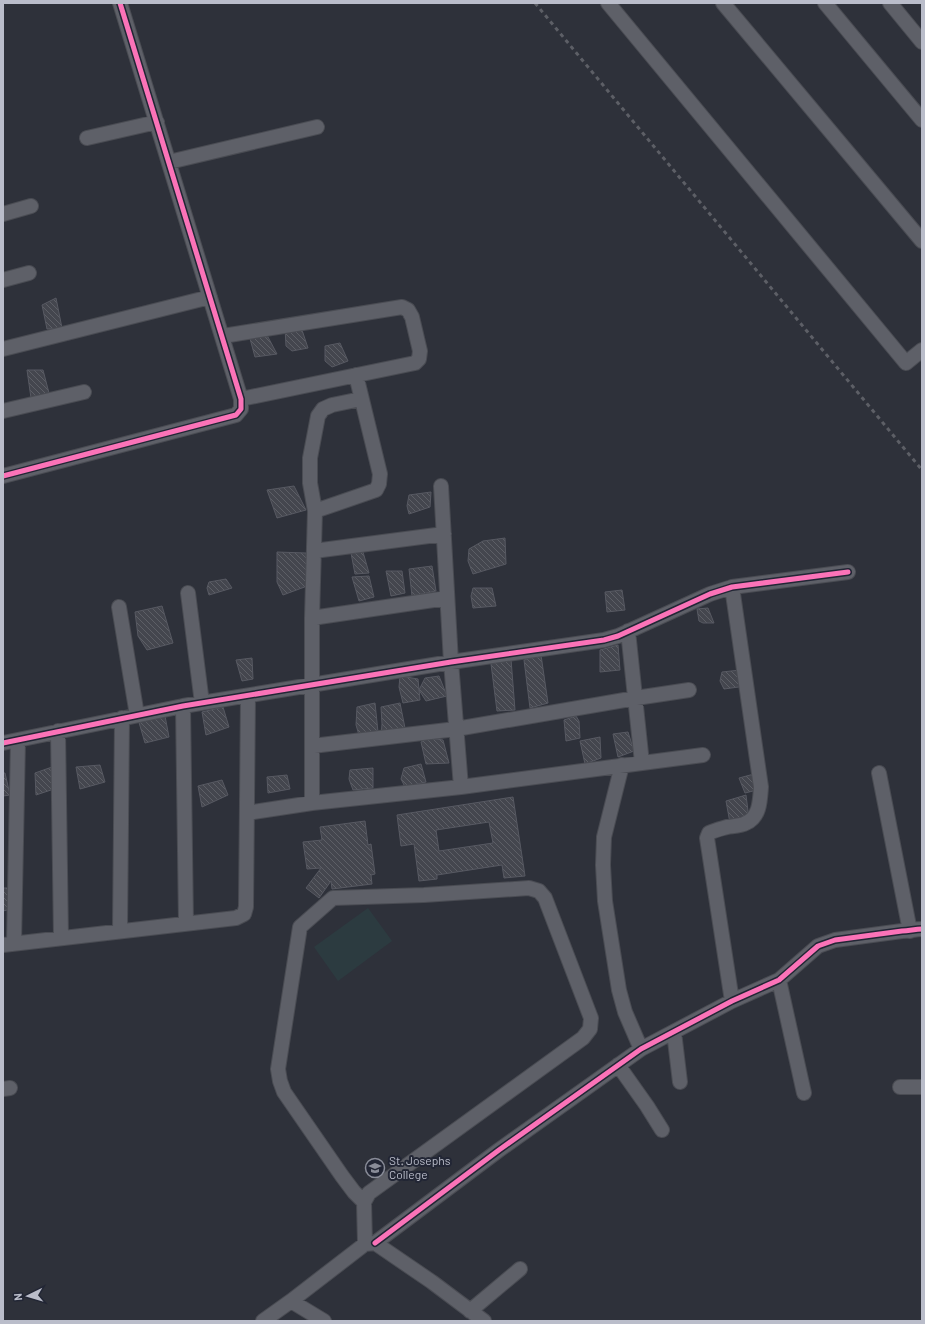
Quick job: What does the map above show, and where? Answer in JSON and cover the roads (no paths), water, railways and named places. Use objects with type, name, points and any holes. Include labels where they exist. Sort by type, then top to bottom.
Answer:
[{"type":"street","points":[[3,476],[236,415],[241,409],[241,399],[223,336],[120,3]]},
{"type":"street","points":[[608,3],[906,363],[922,350]]},
{"type":"street","points":[[723,3],[922,241]]},
{"type":"street","points":[[825,3],[922,120]]},
{"type":"street","points":[[890,3],[922,42]]},
{"type":"street","points":[[87,138],[157,122]]},
{"type":"street","points":[[169,162],[317,127]]},
{"type":"street","points":[[3,214],[31,206]]},
{"type":"street","points":[[3,280],[30,273]]},
{"type":"street","points":[[3,349],[210,297]]},
{"type":"street","points":[[223,336],[402,306],[408,310],[412,317],[420,351],[419,359],[415,363],[241,399]]},
{"type":"street","points":[[315,511],[376,490],[379,484],[380,474],[356,375]]},
{"type":"street","points":[[3,411],[84,392]]},
{"type":"street","points":[[312,803],[312,618],[315,511],[310,483],[310,465],[318,416],[323,409],[332,405],[361,399]]},
{"type":"street","points":[[441,486],[450,662],[461,787]]},
{"type":"street","points":[[314,551],[444,534]]},
{"type":"street","points":[[3,743],[183,706],[450,662],[604,640],[618,636],[710,594],[732,587],[848,572]]},
{"type":"street","points":[[732,587],[761,787],[760,803],[757,812],[752,819],[745,824],[714,830],[709,833],[707,838],[732,1001]]},
{"type":"street","points":[[188,593],[202,703]]},
{"type":"street","points":[[312,618],[447,598]]},
{"type":"street","points":[[119,607],[137,715]]},
{"type":"street","points":[[628,631],[642,763]]},
{"type":"street","points":[[312,746],[456,729],[689,690]]},
{"type":"street","points":[[18,740],[8,944],[236,918],[244,914],[246,907],[248,696]]},
{"type":"street","points":[[183,706],[186,923]]},
{"type":"street","points":[[120,931],[122,718]]},
{"type":"street","points":[[58,731],[61,938]]},
{"type":"street","points":[[247,813],[312,803],[461,787],[703,755]]},
{"type":"street","points":[[622,765],[604,837],[603,865],[605,901],[619,990],[641,1049]]},
{"type":"street","points":[[263,1321],[641,1049],[732,1001],[779,980],[818,946],[835,940],[916,930],[879,773]]},
{"type":"street","points":[[364,1202],[369,1193],[584,1038],[590,1029],[591,1018],[544,898],[539,891],[529,888],[424,895],[333,898],[300,927],[278,1069],[284,1092],[342,1176],[364,1202],[370,1243],[432,1282],[484,1321]]},
{"type":"street","points":[[779,980],[804,1093]]},
{"type":"street","points":[[674,1032],[680,1082]]},
{"type":"street","points":[[618,1065],[662,1130]]},
{"type":"street","points":[[900,1086],[922,1087]]},
{"type":"street","points":[[470,1311],[520,1269]]},
{"type":"street","points":[[291,1301],[324,1321]]},
{"type":"railway","points":[[535,3],[922,470]]},
{"type":"place","name":"St. Josephs College","points":[[375,1168]]}]
